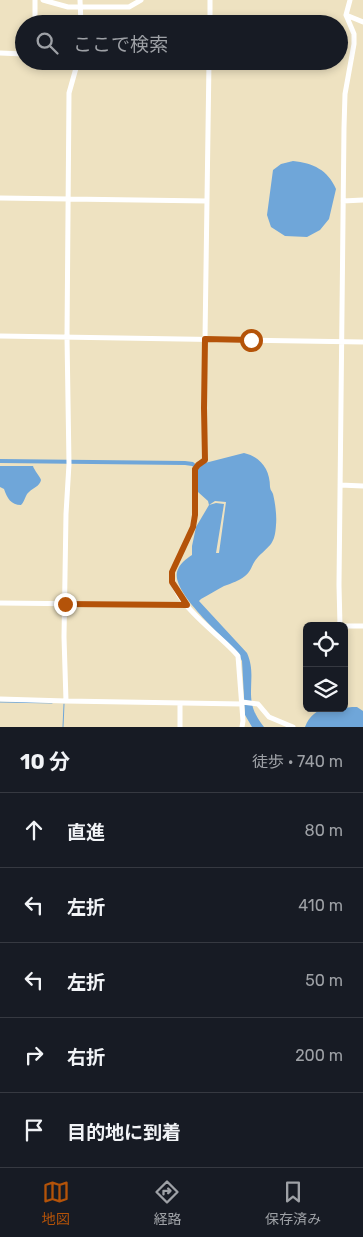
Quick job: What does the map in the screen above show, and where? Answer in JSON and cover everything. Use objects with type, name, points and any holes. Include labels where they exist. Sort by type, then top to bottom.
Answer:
[{"type":"street","points":[[35,0],[35,15]]},
{"type":"street","points":[[43,0],[68,7],[129,7],[141,0]]},
{"type":"street","points":[[80,0],[81,15]]},
{"type":"street","points":[[210,0],[210,15]]},
{"type":"street","points":[[346,15],[350,0]]},
{"type":"street","points":[[348,16],[363,22]]},
{"type":"street","points":[[340,622],[341,342],[345,94],[354,44],[354,34],[348,20]]},
{"type":"street","points":[[0,53],[15,54]]},
{"type":"street","points":[[66,701],[66,514],[69,462],[67,337],[69,93],[75,70]]},
{"type":"street","points":[[209,70],[204,408],[205,460],[197,467],[193,527],[171,578],[187,605],[201,622],[238,656],[242,727]]},
{"type":"street","points":[[0,198],[207,201]]},
{"type":"street","points":[[343,201],[363,200]]},
{"type":"street","points":[[0,336],[363,342]]},
{"type":"street","points":[[340,485],[363,486]]},
{"type":"street","points":[[0,603],[187,605]]},
{"type":"street","points":[[348,626],[363,626]]},
{"type":"street","points":[[0,699],[253,703],[258,704],[269,717],[293,727]]},
{"type":"street","points":[[180,702],[180,727]]},
{"type":"water","points":[[293,161],[313,166],[324,172],[333,182],[336,189],[329,219],[320,230],[307,237],[285,236],[271,227],[267,215],[273,170],[281,164]]},
{"type":"water","points":[[244,453],[260,461],[268,475],[276,509],[274,536],[271,544],[256,559],[245,576],[199,601],[247,653],[251,672],[253,707],[264,727],[252,727],[245,715],[242,661],[239,655],[191,603],[178,581],[178,569],[192,555],[196,527],[209,505],[208,501],[198,492],[198,470],[192,466],[185,465],[0,463],[0,459],[185,461],[193,462],[199,467],[205,463]]},
{"type":"water","points":[[0,466],[33,466],[41,479],[39,484],[28,493],[21,505],[12,502],[4,489],[0,487]]},
{"type":"water","points":[[348,707],[357,707],[363,711],[363,727],[305,727],[309,719],[317,712],[348,712]]},
{"type":"pier","points":[[215,501],[226,502],[219,553],[216,553],[224,504],[216,503],[209,505]]},
{"type":"waterway","points":[[0,702],[52,703]]},
{"type":"waterway","points":[[63,727],[64,704]]},
{"type":"route","points":[[65,604],[187,605],[184,603],[171,578],[193,527],[195,515],[195,469],[205,460],[205,339],[251,340]]}]
